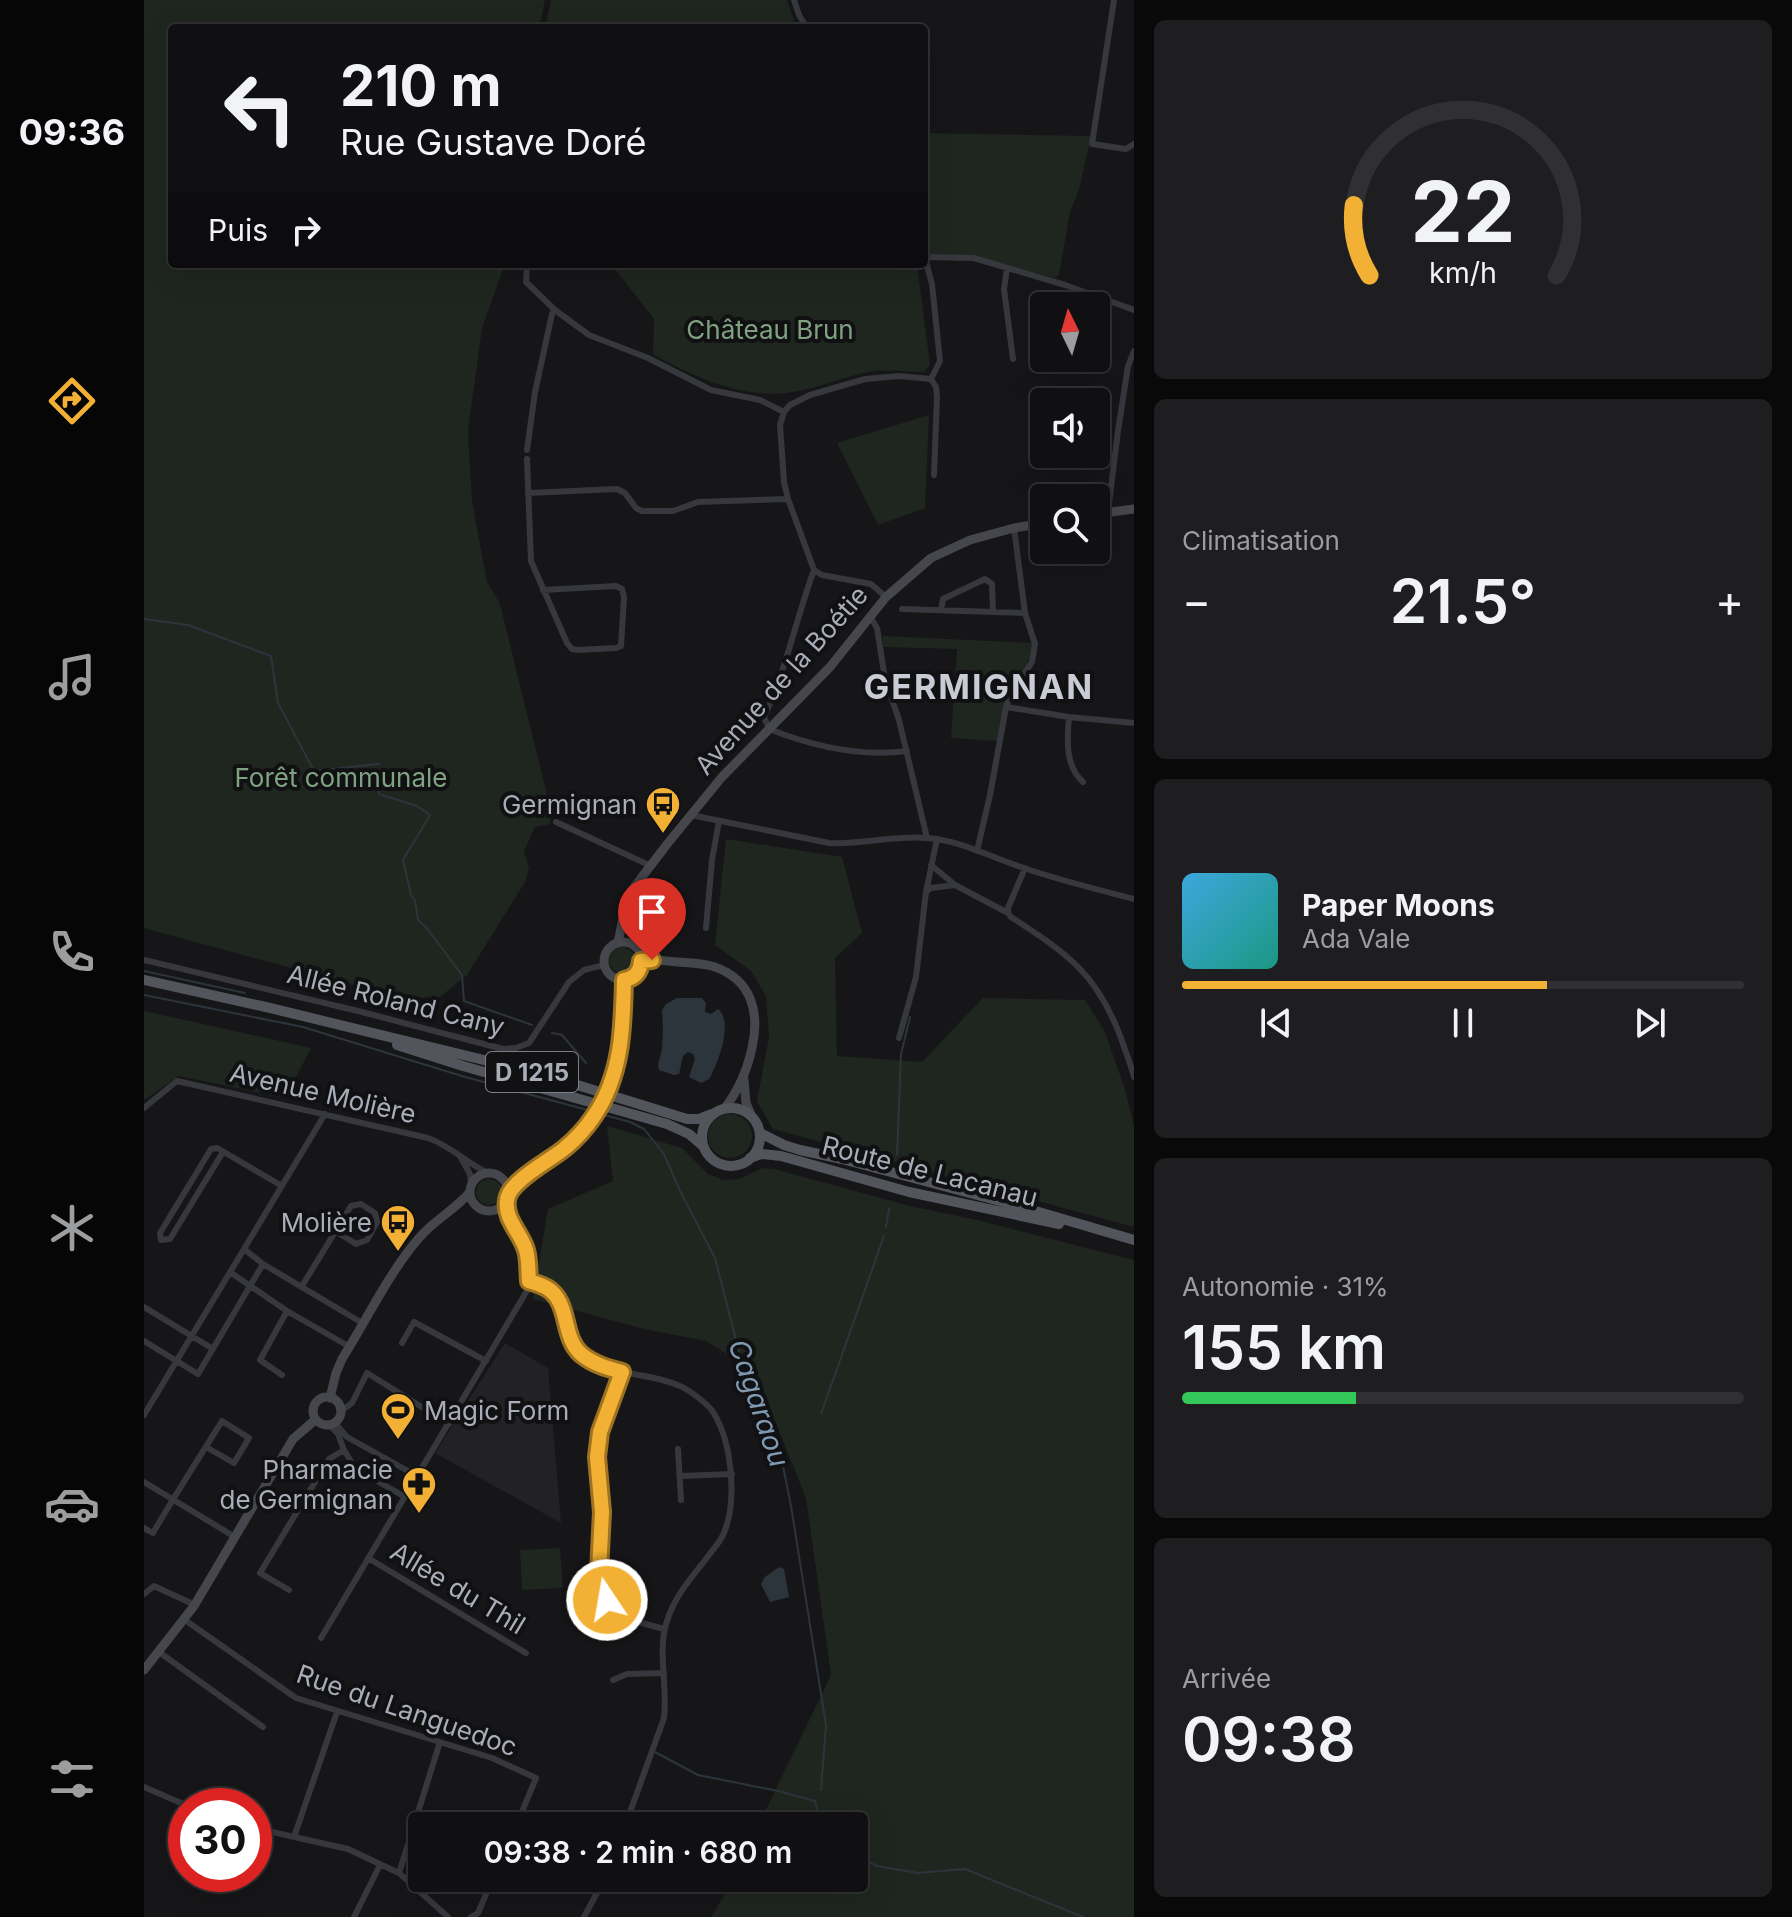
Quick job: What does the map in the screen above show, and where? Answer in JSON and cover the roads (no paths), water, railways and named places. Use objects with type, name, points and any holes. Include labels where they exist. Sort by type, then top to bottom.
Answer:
[{"type":"main road","points":[[1110,512],[1134,509]]},
{"type":"main road","name":"Avenue de la Boétie","points":[[618,943],[626,903],[632,890],[722,777],[830,667],[886,597],[931,558],[970,540],[1030,525]]},
{"type":"main road","points":[[618,943],[634,946],[641,961],[638,972],[624,980],[613,978],[604,965],[609,949],[618,943]]},
{"type":"main road","points":[[641,961],[704,964],[730,975],[746,989],[756,1024],[750,1059],[744,1080],[724,1109]]},
{"type":"main road","name":"D 1215","points":[[144,980],[545,1075],[687,1119],[712,1114]]},
{"type":"main road","points":[[442,1218],[462,1209],[493,1211],[503,1206],[507,1197],[534,1171],[569,1145],[588,1124],[614,1075],[622,1036],[624,980]]},
{"type":"main road","name":"D 1215","points":[[350,1029],[463,1066],[667,1124],[689,1134],[703,1146]]},
{"type":"main road","points":[[744,1080],[746,1103],[760,1133],[756,1151],[742,1164],[733,1166],[723,1165],[707,1155],[701,1137],[703,1127],[712,1114],[736,1108],[752,1117]]},
{"type":"main road","name":"Route de Lacanau","points":[[760,1133],[800,1150],[1015,1205],[1101,1232]]},
{"type":"main road","name":"Route de Lacanau","points":[[750,1158],[761,1154],[781,1156],[909,1192],[1134,1240]]},
{"type":"main road","points":[[330,1398],[336,1373],[350,1347],[418,1238],[442,1218],[478,1176],[488,1173],[501,1177],[534,1171]]},
{"type":"main road","points":[[501,1177],[505,1181],[507,1197]]},
{"type":"main road","points":[[470,1188],[478,1208]]},
{"type":"main road","points":[[330,1398],[338,1403],[341,1411],[338,1420],[332,1424],[321,1424],[315,1420],[312,1410],[320,1399],[330,1398]]},
{"type":"main road","points":[[144,1670],[195,1605],[293,1439],[315,1420]]},
{"type":"street","points":[[794,0],[805,24]]},
{"type":"street","points":[[1114,0],[1092,144],[1126,149],[1134,144]]},
{"type":"street","points":[[928,256],[974,258],[1065,285],[1134,310]]},
{"type":"street","points":[[527,268],[526,282],[555,310],[589,335],[648,358],[711,390],[760,400],[784,412]]},
{"type":"street","points":[[928,268],[940,361],[931,379]]},
{"type":"street","points":[[1007,268],[1004,289],[1013,359]]},
{"type":"street","points":[[527,450],[535,392],[555,310]]},
{"type":"street","points":[[1110,497],[1126,379],[1134,351]]},
{"type":"street","points":[[886,597],[871,584],[822,575],[814,570],[788,499],[782,466],[780,425],[790,405],[810,395],[865,379],[899,376],[931,379]]},
{"type":"street","points":[[931,379],[937,397],[934,475]]},
{"type":"street","points":[[527,459],[531,561],[543,590],[567,643],[572,649],[621,646],[622,589],[616,586],[543,590]]},
{"type":"street","points":[[528,493],[617,489],[642,511],[673,511],[698,502],[788,499]]},
{"type":"street","points":[[977,851],[1006,707],[1032,662],[1035,644],[1025,613],[1014,528]]},
{"type":"street","points":[[814,570],[779,685],[764,717],[769,729],[818,745],[860,752],[907,751]]},
{"type":"street","points":[[941,610],[943,599],[985,579],[992,584],[993,612]]},
{"type":"street","points":[[902,609],[1025,613]]},
{"type":"street","points":[[870,616],[877,628],[885,679],[899,720],[927,838]]},
{"type":"street","points":[[1006,707],[1134,723]]},
{"type":"street","points":[[1069,717],[1067,744],[1076,776],[1083,782]]},
{"type":"street","points":[[691,815],[829,843],[937,839],[1134,899]]},
{"type":"street","points":[[706,928],[719,821]]},
{"type":"street","points":[[556,822],[651,866]]},
{"type":"street","points":[[899,1038],[916,977],[926,892],[937,839]]},
{"type":"street","points":[[931,865],[955,885],[1008,913],[1056,946],[1088,976],[1112,1013],[1134,1077]]},
{"type":"street","points":[[1008,913],[1025,868]]},
{"type":"street","points":[[926,892],[931,888],[955,885]]},
{"type":"street","name":"Allée Roland Cany","points":[[144,960],[503,1049],[529,1043],[569,982],[584,970],[604,965]]},
{"type":"street","name":"Avenue Molière","points":[[144,1108],[177,1081],[428,1138],[440,1142],[488,1173]]},
{"type":"street","points":[[144,1415],[325,1114]]},
{"type":"street","points":[[223,1152],[170,1239],[161,1240],[160,1233],[211,1149],[217,1148],[282,1186]]},
{"type":"street","points":[[456,1152],[468,1170],[470,1188]]},
{"type":"street","points":[[321,1638],[528,1289],[525,1248],[510,1219],[507,1197]]},
{"type":"street","points":[[302,1286],[351,1206],[361,1204],[375,1213],[377,1222],[367,1240],[356,1244],[337,1232]]},
{"type":"street","points":[[244,1249],[263,1264],[364,1324]]},
{"type":"street","points":[[144,1341],[198,1374],[263,1264]]},
{"type":"street","points":[[230,1272],[287,1311],[350,1347]]},
{"type":"street","points":[[529,1281],[547,1288],[560,1300],[571,1341],[581,1353],[596,1364],[681,1386],[712,1409],[726,1441],[732,1474],[731,1504],[723,1535],[675,1600],[664,1629],[664,1718],[630,1812]]},
{"type":"street","points":[[144,1307],[213,1349]]},
{"type":"street","points":[[282,1375],[260,1360],[287,1311]]},
{"type":"street","points":[[402,1343],[414,1322],[486,1361]]},
{"type":"street","points":[[622,1372],[600,1432],[597,1457],[602,1512],[599,1572],[607,1600],[631,1620],[664,1629]]},
{"type":"street","points":[[341,1411],[352,1403],[367,1373],[449,1424]]},
{"type":"street","points":[[144,1528],[153,1533],[222,1421],[249,1438],[234,1463],[206,1447]]},
{"type":"street","points":[[332,1424],[347,1437],[417,1476]]},
{"type":"street","points":[[332,1424],[355,1468],[405,1497]]},
{"type":"street","points":[[678,1449],[681,1500]]},
{"type":"street","points":[[289,1590],[260,1573],[329,1459],[344,1450]]},
{"type":"street","points":[[680,1476],[732,1474]]},
{"type":"street","points":[[144,1482],[235,1537]]},
{"type":"street","name":"Allée du Thil","points":[[368,1558],[526,1653]]},
{"type":"street","points":[[144,1594],[154,1586],[195,1605]]},
{"type":"street","name":"Rue du Languedoc","points":[[185,1620],[296,1698],[492,1758],[536,1778],[522,1812]]},
{"type":"street","points":[[159,1652],[263,1727]]},
{"type":"street","points":[[613,1680],[627,1674],[664,1673]]},
{"type":"street","points":[[294,1837],[337,1712]]},
{"type":"street","points":[[399,1873],[440,1742]]},
{"type":"street","points":[[144,1787],[168,1797]]},
{"type":"street","points":[[272,1832],[348,1849],[399,1873],[448,1917]]},
{"type":"street","points":[[354,1917],[380,1865]]},
{"type":"street","points":[[471,1917],[478,1913],[487,1892]]},
{"type":"street","points":[[584,1917],[597,1892]]},
{"type":"waterway","points":[[144,619],[188,625],[271,656],[278,703],[314,771],[379,764]]},
{"type":"waterway","points":[[379,770],[379,794],[417,806],[430,815],[403,860],[418,920],[462,975],[464,1001],[532,1025]]},
{"type":"waterway","points":[[144,971],[245,993]]},
{"type":"waterway","points":[[144,995],[303,1027],[465,1077],[591,1111]]},
{"type":"waterway","points":[[897,1155],[901,1054],[910,1017]]},
{"type":"waterway","points":[[552,1033],[562,1035],[586,1063]]},
{"type":"waterway","name":"Cagaraou","points":[[597,1113],[644,1129],[664,1154],[715,1258],[747,1383],[757,1397],[781,1456],[826,1725],[821,1790]]},
{"type":"waterway","points":[[886,1227],[889,1209]]},
{"type":"waterway","points":[[821,1414],[884,1236]]},
{"type":"waterway","points":[[653,1751],[698,1775],[815,1801],[818,1812]]},
{"type":"waterway","name":"Cagaraou","points":[[868,1862],[918,1873],[965,1869],[1083,1917]]},
{"type":"place","name":"Germignan","points":[[663,835]]},
{"type":"place","name":"Molière","points":[[398,1253]]},
{"type":"place","name":"Magic Form","points":[[398,1441]]},
{"type":"place","name":"Pharmacie de Germignan","points":[[419,1515]]},
{"type":"district","name":"GERMIGNAN","points":[[979,686]]},
{"type":"park label","name":"Château Brun","points":[[770,329]]},
{"type":"park label","name":"Forêt communale","points":[[341,777]]}]
